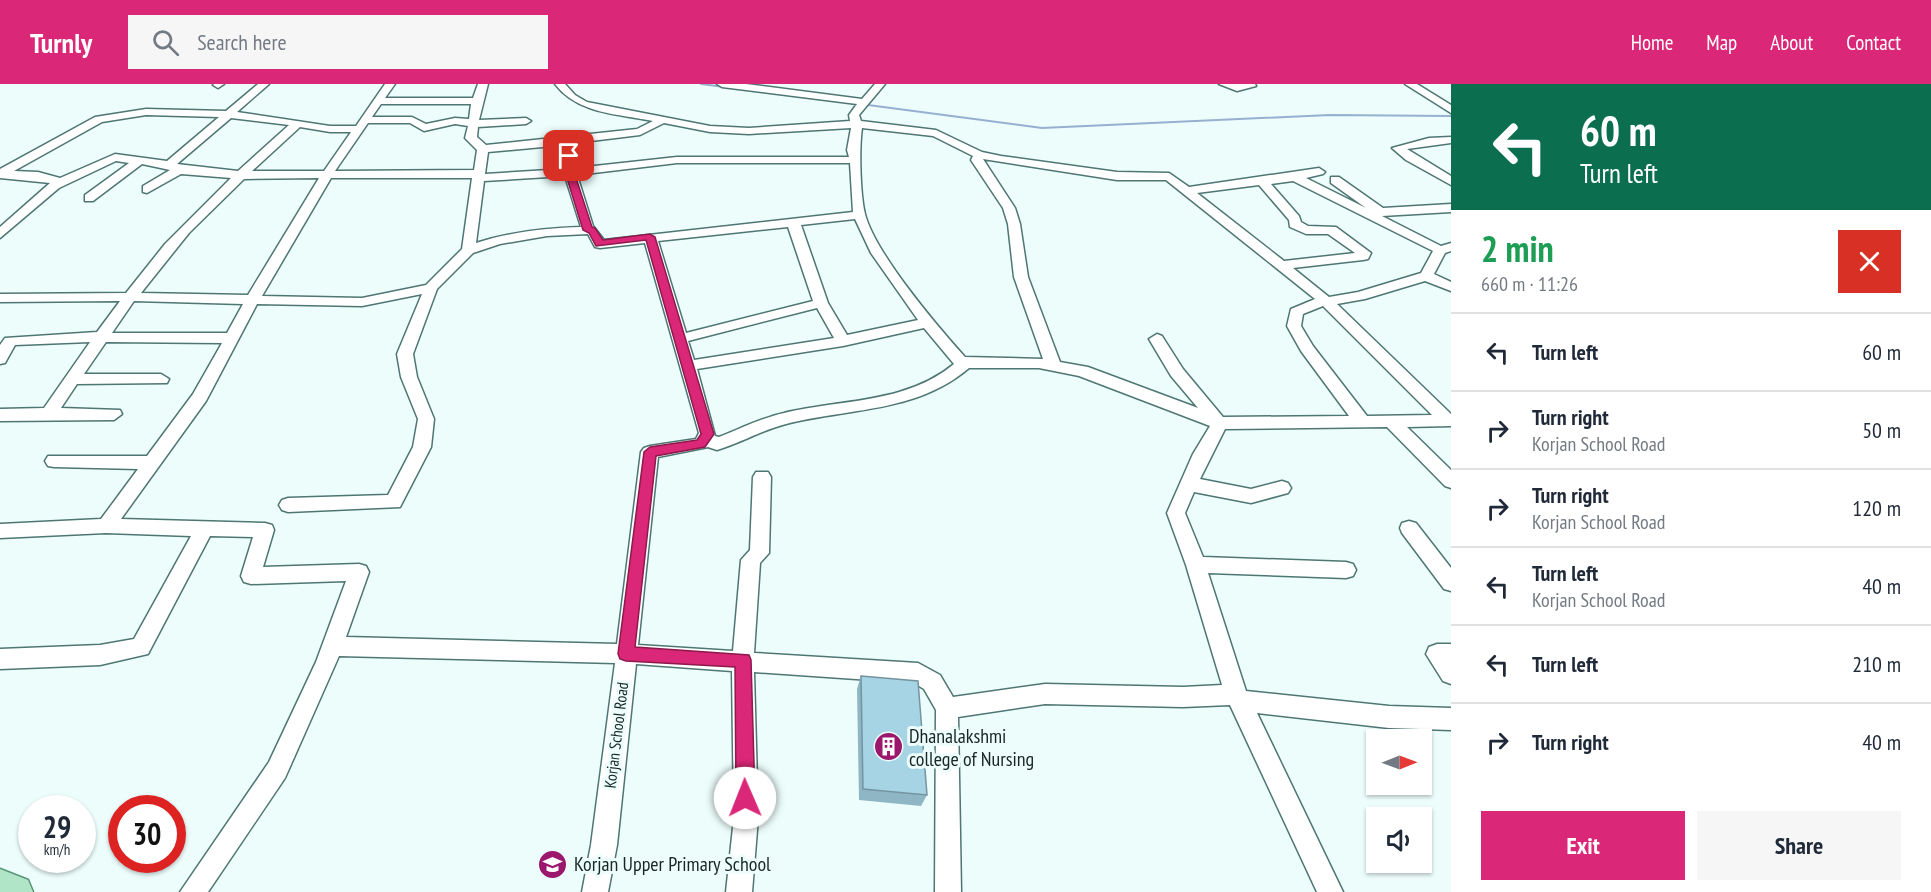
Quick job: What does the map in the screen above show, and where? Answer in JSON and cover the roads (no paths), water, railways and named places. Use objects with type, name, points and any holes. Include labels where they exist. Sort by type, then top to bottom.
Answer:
[{"type":"main road","points":[[0,886],[16,892]]},
{"type":"street","points":[[147,189],[264,84]]},
{"type":"street","points":[[106,526],[200,397],[253,299],[326,176],[390,84]]},
{"type":"street","points":[[483,84],[477,101],[471,138],[483,149],[646,135],[662,120]]},
{"type":"street","points":[[560,84],[571,97],[584,104],[710,129],[749,131],[856,124],[900,127],[953,140],[979,155],[1117,176],[1165,176],[1284,265],[1326,301],[1449,420]]},
{"type":"street","points":[[722,84],[863,102]]},
{"type":"street","points":[[880,84],[854,115],[856,124],[853,150],[856,160],[859,215],[878,253],[927,323],[961,363],[1039,363],[1082,371],[1220,423],[1449,420]]},
{"type":"street","points":[[1224,84],[1237,88],[1251,86]]},
{"type":"street","points":[[1410,84],[1451,110]]},
{"type":"street","points":[[377,101],[477,101]]},
{"type":"street","points":[[1,174],[99,119],[146,112],[228,114],[330,129],[412,120],[424,128],[442,126],[448,122],[466,121],[473,124],[526,122]]},
{"type":"street","points":[[49,414],[101,337],[170,247],[298,123]]},
{"type":"street","points":[[1451,140],[1429,141],[1398,148],[1410,158],[1451,181]]},
{"type":"street","points":[[564,141],[569,141],[570,172],[588,230]]},
{"type":"street","points":[[468,250],[483,149]]},
{"type":"street","points":[[979,155],[977,160],[1009,208],[1021,277],[1053,365]]},
{"type":"street","points":[[0,234],[62,182],[115,158],[242,175],[293,173],[326,176],[478,176],[570,172],[654,158],[856,160]]},
{"type":"street","points":[[89,198],[139,161]]},
{"type":"street","points":[[1185,191],[1319,172]]},
{"type":"street","points":[[1,174],[38,176],[62,182]]},
{"type":"street","points":[[1295,177],[1445,249],[1426,276],[1360,296],[1311,304],[1296,312],[1294,326],[1306,348],[1362,422]]},
{"type":"street","points":[[1261,180],[1295,219],[1295,224],[1306,230],[1331,230],[1364,253],[1363,256],[1284,265]]},
{"type":"street","points":[[1335,180],[1380,212],[1451,207]]},
{"type":"street","points":[[288,505],[394,502],[422,447],[426,419],[409,377],[405,354],[431,288],[468,250],[516,236],[592,230],[600,244],[859,215]]},
{"type":"street","points":[[793,222],[821,303],[843,342]]},
{"type":"street","name":"Korjan School Road","points":[[595,892],[604,845],[650,452],[701,444],[708,434],[686,366],[650,237]]},
{"type":"street","points":[[1426,276],[1451,287]]},
{"type":"street","points":[[0,298],[133,297],[362,302],[431,288]]},
{"type":"street","points":[[686,366],[747,340],[821,303]]},
{"type":"street","points":[[679,339],[843,342],[927,323]]},
{"type":"street","points":[[0,359],[10,341],[101,337],[232,338]]},
{"type":"street","points":[[1157,339],[1177,372],[1220,423]]},
{"type":"street","points":[[709,440],[717,444],[780,420],[873,404],[926,389],[944,381],[966,362]]},
{"type":"street","points":[[72,379],[161,379]]},
{"type":"street","points":[[0,415],[114,414]]},
{"type":"street","points":[[1391,422],[1451,481]]},
{"type":"street","points":[[1220,423],[1202,454],[1176,513],[1196,565],[1200,586],[1218,632],[1238,697],[1330,892]]},
{"type":"street","points":[[54,461],[152,463]]},
{"type":"street","points":[[739,892],[746,821],[743,660],[746,590],[751,560],[759,553],[762,477]]},
{"type":"street","points":[[1190,484],[1251,496],[1282,488]]},
{"type":"street","points":[[0,531],[106,526],[265,530],[251,576],[359,572],[333,646],[277,770],[193,892]]},
{"type":"street","points":[[1409,528],[1451,583]]},
{"type":"street","points":[[0,659],[100,655],[141,647],[204,529]]},
{"type":"street","points":[[1196,565],[1346,570]]},
{"type":"street","points":[[333,646],[626,654],[918,673],[932,682],[947,708],[948,892]]},
{"type":"street","points":[[1451,653],[1437,654],[1451,674]]},
{"type":"street","points":[[947,708],[1045,694],[1238,697],[1389,717],[1451,719]]},
{"type":"waterway","points":[[701,84],[852,103]]},
{"type":"waterway","points":[[868,105],[1042,128],[1330,115],[1451,116]]},
{"type":"place","name":"Dhanalakshmi college of Nursing","points":[[888,747]]},
{"type":"place","name":"Korjan Upper Primary School","points":[[553,864]]}]
